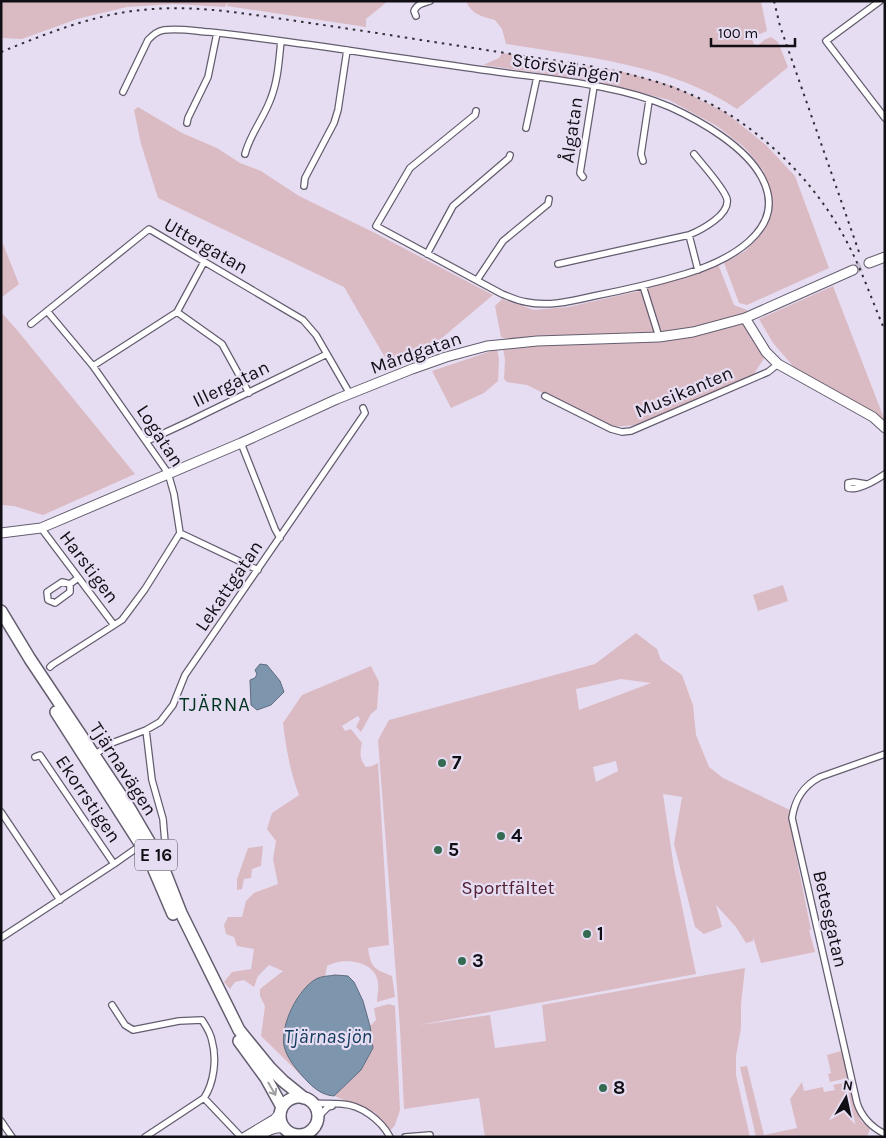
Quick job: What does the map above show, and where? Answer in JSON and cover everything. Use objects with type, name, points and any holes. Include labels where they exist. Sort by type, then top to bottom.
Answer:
[{"type":"highway","name":"Tjärnavägen","points":[[1,611],[30,659],[130,809],[160,862],[187,926],[239,1030],[270,1068],[283,1081],[309,1100]]},
{"type":"highway","name":"Tjärnavägen","points":[[1,624],[141,844],[183,936],[231,1030],[266,1078],[281,1110]]},
{"type":"highway","points":[[317,1121],[307,1134],[296,1136],[288,1133],[283,1128],[280,1119],[281,1110],[285,1103],[294,1098],[309,1100],[317,1109],[317,1121],[321,1137]]},
{"type":"street","points":[[416,16],[414,11],[416,7],[430,1]]},
{"type":"street","points":[[880,1],[826,41],[885,118]]},
{"type":"street","name":"Storsvängen","points":[[123,92],[148,40],[154,33],[163,30],[217,33],[281,41],[537,77],[626,92],[669,107],[727,140],[748,159],[762,178],[768,193],[768,209],[765,220],[758,232],[743,248],[720,261],[698,270],[643,286],[568,302],[545,304],[525,302],[502,294],[376,226],[410,168],[475,115],[476,111]]},
{"type":"street","points":[[187,123],[208,77],[217,33]]},
{"type":"street","points":[[245,154],[276,83],[281,41]]},
{"type":"street","points":[[304,186],[305,178],[336,116],[347,50]]},
{"type":"street","points":[[526,128],[537,77]]},
{"type":"street","name":"Ålgatan","points":[[583,177],[580,173],[594,86]]},
{"type":"street","points":[[643,161],[641,154],[649,100]]},
{"type":"street","points":[[558,264],[571,258],[689,235],[704,229],[722,214],[727,201],[724,192],[694,154]]},
{"type":"street","points":[[427,254],[453,206],[509,158],[510,155]]},
{"type":"street","points":[[477,280],[502,241],[548,204],[550,199]]},
{"type":"street","name":"Uttergatan","points":[[31,324],[149,229],[303,320],[316,335],[350,394]]},
{"type":"street","points":[[689,235],[698,270]]},
{"type":"street","points":[[869,263],[885,256]]},
{"type":"street","points":[[93,366],[177,312],[204,262]]},
{"type":"street","name":"Mårdgatan","points":[[3,534],[41,528],[350,394],[412,368],[446,357],[488,346],[537,341],[659,337],[693,332],[745,318],[853,270]]},
{"type":"street","points":[[643,286],[659,337]]},
{"type":"street","name":"Logatan","points":[[48,311],[93,366],[168,473],[174,494],[180,532]]},
{"type":"street","points":[[177,312],[222,344],[249,393]]},
{"type":"street","points":[[745,318],[766,352],[778,364],[873,417],[885,428]]},
{"type":"street","name":"Illergatan","points":[[147,441],[327,354]]},
{"type":"street","name":"Musikanten","points":[[545,396],[612,429],[622,432],[632,431],[768,372],[778,364]]},
{"type":"street","name":"Lekattgatan","points":[[94,755],[112,743],[146,730],[160,722],[173,705],[185,675],[365,413],[363,408]]},
{"type":"street","points":[[241,442],[280,538]]},
{"type":"street","points":[[866,484],[885,474]]},
{"type":"street","name":"Harstigen","points":[[41,528],[114,625]]},
{"type":"street","points":[[50,667],[122,620],[145,589],[180,532],[258,570]]},
{"type":"street","points":[[70,584],[78,578]]},
{"type":"street","points":[[146,730],[152,780],[163,819],[166,854]]},
{"type":"street","name":"Betesgatan","points":[[885,754],[829,773],[812,781],[797,798],[792,818],[857,1104],[865,1120],[885,1134]]},
{"type":"street","name":"Ekorrstigen","points":[[35,757],[40,755],[114,864]]},
{"type":"street","points":[[1,812],[60,900]]},
{"type":"street","points":[[2,936],[60,900],[141,844]]},
{"type":"street","points":[[112,1005],[125,1025],[133,1030],[179,1021],[202,1020],[213,1042],[212,1082],[204,1098],[145,1137]]},
{"type":"street","points":[[204,1098],[241,1137]]},
{"type":"street","points":[[309,1100],[334,1105]]},
{"type":"street","points":[[317,1121],[328,1107],[342,1104],[357,1107],[373,1116],[390,1137]]},
{"type":"street","points":[[245,1137],[275,1119],[281,1110]]},
{"type":"street","points":[[1,1121],[12,1137]]},
{"type":"street","points":[[258,1137],[276,1127],[283,1128]]},
{"type":"street","points":[[405,1137],[430,1135]]},
{"type":"green space","points":[[1,1],[228,1],[225,7],[174,4],[127,7],[77,19],[22,39],[1,38]]},
{"type":"green space","points":[[228,1],[388,1],[366,19],[366,27],[227,6]]},
{"type":"green space","points":[[466,1],[761,1],[767,31],[751,38],[756,47],[771,37],[778,42],[788,67],[737,109],[711,94],[655,72],[595,58],[506,44],[502,29],[495,20],[474,12]]},
{"type":"green space","points":[[502,53],[620,71],[673,86],[725,112],[766,145],[795,176],[829,268],[747,305],[739,303],[724,263],[745,251],[762,233],[771,208],[770,189],[763,170],[744,147],[717,126],[669,100],[595,81],[483,65],[499,58]]},
{"type":"green space","points":[[138,107],[182,133],[217,148],[240,163],[261,171],[299,196],[373,232],[493,295],[430,348],[390,366],[344,287],[158,198],[141,144],[134,110]]},
{"type":"green space","points":[[1,239],[19,284],[1,298]]},
{"type":"green space","points":[[718,264],[734,305],[747,310],[748,315],[693,330],[662,334],[658,330],[646,291],[648,287],[702,271]]},
{"type":"green space","points":[[833,286],[885,421],[867,408],[793,370],[792,365],[773,343],[759,319]]},
{"type":"green space","points":[[639,291],[643,294],[655,332],[652,335],[544,336],[506,339],[501,337],[495,306],[502,299],[534,310],[568,307]]},
{"type":"green space","points":[[1,312],[135,474],[43,515],[14,506],[1,505]]},
{"type":"green space","points":[[744,322],[765,357],[753,375],[637,425],[612,427],[527,385],[507,382],[504,379],[505,360],[503,348],[544,344],[658,339]]},
{"type":"green space","points":[[497,349],[499,359],[498,381],[484,393],[451,408],[432,371]]},
{"type":"green space","points":[[783,585],[788,601],[758,611],[753,595]]},
{"type":"green space","name":"Sportfältet","points":[[636,633],[657,649],[661,660],[682,675],[693,705],[696,735],[709,767],[723,778],[792,811],[789,820],[811,930],[809,930],[815,952],[761,963],[753,937],[753,941],[746,943],[736,927],[716,905],[722,927],[704,934],[695,927],[674,844],[682,797],[663,794],[674,868],[696,974],[419,1025],[490,1015],[495,1048],[546,1041],[542,1005],[745,968],[741,1004],[741,1028],[736,1056],[736,1075],[750,1137],[485,1137],[479,1098],[404,1109],[400,1028],[378,740],[389,720],[595,664]],"holes":[[[621,679],[651,683],[579,710],[576,689]],[[616,761],[618,771],[596,782],[593,767]]]},
{"type":"green space","points":[[371,666],[379,682],[377,709],[371,714],[361,732],[356,727],[360,719],[358,716],[342,726],[345,731],[351,729],[362,743],[362,761],[366,767],[378,763],[389,945],[368,948],[370,960],[374,967],[392,976],[395,997],[377,1002],[378,985],[376,975],[365,965],[349,961],[333,963],[327,966],[325,977],[317,978],[301,992],[291,1009],[292,1061],[300,1074],[261,1036],[265,1006],[260,996],[260,989],[283,971],[269,965],[258,976],[254,987],[244,980],[235,982],[230,989],[224,982],[232,972],[251,969],[254,949],[237,946],[234,937],[226,934],[224,925],[228,917],[242,917],[246,901],[254,893],[278,884],[273,859],[276,841],[267,829],[272,813],[299,795],[289,759],[283,723],[302,695]]},
{"type":"green space","points":[[263,846],[261,866],[252,869],[251,878],[244,879],[242,889],[237,890],[237,879],[248,848]]},
{"type":"green space","points":[[389,1004],[395,1006],[400,1110],[395,1125],[391,1130],[374,1112],[334,1096],[361,1070],[373,1048],[370,1026],[376,1020],[374,1008]]},
{"type":"green space","points":[[841,1051],[848,1078],[830,1082],[828,1074],[831,1073],[827,1055]]},
{"type":"green space","points":[[747,1066],[764,1135],[797,1128],[790,1099],[802,1082],[804,1091],[823,1087],[824,1092],[835,1090],[833,1085],[848,1082],[861,1121],[870,1129],[867,1137],[756,1137],[740,1067]]},
{"type":"water","points":[[260,664],[267,665],[280,681],[284,692],[271,705],[257,710],[251,705],[250,680],[255,678],[257,674],[255,670]]},
{"type":"water","name":"Tjärnasjön","points":[[335,975],[348,976],[354,982],[363,1001],[370,1026],[373,1048],[361,1070],[334,1096],[326,1095],[317,1090],[301,1074],[288,1056],[283,1038],[292,1008],[303,991],[316,979]]},
{"type":"tunnel","points":[[853,270],[869,263]]},
{"type":"railway","points":[[774,1],[780,26],[859,252]]},
{"type":"railway","points":[[1,52],[57,30],[114,14],[168,8],[199,9],[276,18],[581,65],[638,76],[665,84],[717,107],[742,123],[774,149],[803,178],[828,211],[849,246],[885,331]]},
{"type":"place","name":"7","points":[[442,763]]},
{"type":"place","name":"4","points":[[501,836]]},
{"type":"place","name":"5","points":[[438,850]]},
{"type":"place","name":"1","points":[[587,934]]},
{"type":"place","name":"3","points":[[462,961]]},
{"type":"place","name":"8","points":[[603,1088]]},
{"type":"district","name":"TJÄRNA","points":[[215,704]]}]
